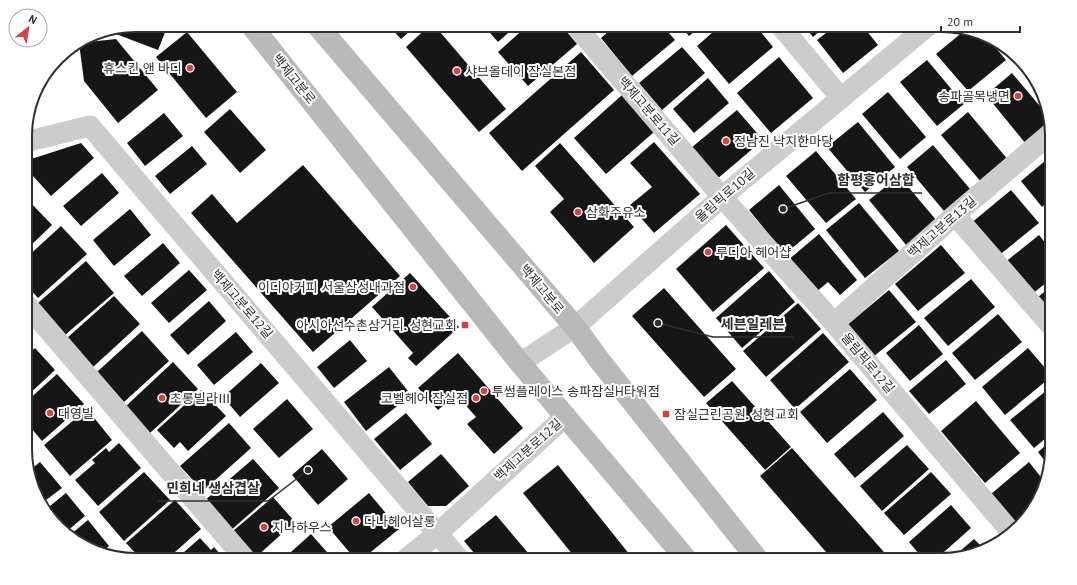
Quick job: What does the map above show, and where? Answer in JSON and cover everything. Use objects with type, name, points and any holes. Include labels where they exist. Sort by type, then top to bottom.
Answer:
[{"type":"main road","name":"백제고분로","points":[[257,32],[520,363],[680,553]]},
{"type":"main road","name":"백제고분로","points":[[323,32],[575,327],[600,361],[752,553]]},
{"type":"street","name":"백제고분로11길","points":[[581,32],[722,197]]},
{"type":"street","points":[[786,32],[841,98]]},
{"type":"street","name":"올림픽로10길","points":[[520,363],[575,327],[722,197],[921,32]]},
{"type":"street","name":"백제고분로12길","points":[[32,140],[90,126],[454,553]]},
{"type":"street","name":"백제고분로13길","points":[[834,323],[954,215],[1045,138]]},
{"type":"street","name":"올림픽로12길","points":[[722,197],[834,323],[1008,528]]},
{"type":"street","points":[[954,215],[1045,319]]},
{"type":"street","points":[[32,311],[240,553]]},
{"type":"street","name":"백제고분로12길","points":[[414,553],[438,533],[566,416]]},
{"type":"building","points":[[136,32],[165,32],[158,50],[117,34]]},
{"type":"building","points":[[187,32],[237,92],[206,118],[156,57]]},
{"type":"building","points":[[394,32],[409,32],[401,39]]},
{"type":"building","points":[[422,32],[440,32],[506,109],[479,132],[406,47]]},
{"type":"building","points":[[489,32],[509,32],[498,42]]},
{"type":"building","points":[[520,32],[567,32],[577,44],[528,86],[498,52]]},
{"type":"building","points":[[608,32],[668,32],[675,40],[632,76],[601,38]]},
{"type":"building","points":[[686,32],[694,32],[689,36]]},
{"type":"building","points":[[713,32],[761,32],[773,47],[729,84],[697,46]]},
{"type":"building","points":[[809,32],[819,32],[813,37]]},
{"type":"building","points":[[827,32],[868,32],[878,45],[843,73],[817,40]]},
{"type":"building","points":[[960,34],[987,43],[996,48],[1006,60],[968,91],[936,54]]},
{"type":"building","points":[[116,39],[158,90],[118,123],[84,81],[80,49],[93,41]]},
{"type":"building","points":[[682,47],[705,73],[662,110],[639,83]]},
{"type":"building","points":[[581,52],[614,90],[522,171],[489,133]]},
{"type":"building","points":[[779,57],[813,98],[771,133],[737,93]]},
{"type":"building","points":[[927,60],[964,104],[937,126],[900,82]]},
{"type":"building","points":[[1012,73],[1040,106],[1044,128],[1026,144],[986,95]]},
{"type":"building","points":[[708,78],[729,103],[694,133],[673,109]]},
{"type":"building","points":[[888,92],[926,137],[900,159],[862,114]]},
{"type":"building","points":[[622,95],[654,132],[606,174],[574,138]]},
{"type":"building","points":[[230,109],[266,150],[240,173],[204,132]]},
{"type":"building","points":[[737,110],[763,140],[717,179],[691,148]]},
{"type":"building","points":[[968,112],[1009,161],[982,183],[941,135]]},
{"type":"building","points":[[164,113],[183,136],[145,166],[127,143]]},
{"type":"building","points":[[858,122],[895,167],[865,192],[827,147]]},
{"type":"building","points":[[654,142],[700,194],[654,233],[630,205],[652,187],[630,163]]},
{"type":"building","points":[[81,143],[94,158],[51,196],[32,175],[32,159]]},
{"type":"building","points":[[560,143],[634,227],[594,263],[550,212],[564,199],[535,166]]},
{"type":"building","points":[[933,145],[970,189],[944,211],[907,167]]},
{"type":"building","points":[[192,146],[207,164],[170,194],[155,176]]},
{"type":"building","points":[[816,151],[856,199],[826,223],[786,176]]},
{"type":"building","points":[[1045,161],[1045,204],[1042,207],[1021,181]]},
{"type":"building","points":[[303,165],[400,276],[313,352],[191,213],[212,194],[237,223]]},
{"type":"building","points":[[102,173],[119,193],[81,226],[63,206]]},
{"type":"building","points":[[899,176],[937,221],[907,246],[869,200]]},
{"type":"building","points":[[779,185],[815,229],[785,254],[749,210]]},
{"type":"building","points":[[1011,190],[1039,223],[997,257],[970,224]]},
{"type":"building","points":[[859,203],[899,251],[865,278],[826,230]]},
{"type":"building","points":[[32,204],[52,225],[32,244]]},
{"type":"building","points":[[130,209],[151,235],[114,266],[93,240]]},
{"type":"building","points":[[726,225],[764,268],[713,312],[676,269]]},
{"type":"building","points":[[61,226],[87,254],[38,298],[32,292],[32,253]]},
{"type":"building","points":[[819,234],[857,280],[840,295],[828,282],[815,293],[787,261]]},
{"type":"building","points":[[1039,235],[1045,242],[1045,284],[1031,295],[1004,263]]},
{"type":"building","points":[[163,243],[180,263],[142,296],[124,276]]},
{"type":"building","points":[[941,245],[965,273],[918,311],[895,284]]},
{"type":"building","points":[[86,261],[114,293],[65,335],[38,303]]},
{"type":"building","points":[[189,270],[207,290],[169,323],[151,303]]},
{"type":"building","points":[[769,271],[795,302],[742,348],[716,318]]},
{"type":"building","points":[[410,273],[459,327],[416,366],[408,358],[413,353],[372,307]]},
{"type":"building","points":[[971,279],[995,307],[948,346],[924,318]]},
{"type":"building","points":[[664,288],[736,369],[704,397],[632,316]]},
{"type":"building","points":[[889,290],[916,322],[873,357],[846,326]]},
{"type":"building","points":[[1045,291],[1045,313],[1034,300]]},
{"type":"building","points":[[114,296],[140,324],[93,367],[67,338]]},
{"type":"building","points":[[209,301],[226,321],[188,355],[170,335]]},
{"type":"building","points":[[798,303],[821,329],[766,377],[743,351]]},
{"type":"building","points":[[998,314],[1022,342],[975,380],[952,353]]},
{"type":"building","points":[[919,325],[943,354],[910,381],[886,353]]},
{"type":"building","points":[[142,331],[169,361],[124,402],[97,372]]},
{"type":"building","points":[[236,332],[253,352],[214,385],[197,365]]},
{"type":"building","points":[[823,333],[849,362],[795,409],[770,380]]},
{"type":"building","points":[[350,340],[367,361],[334,388],[317,367]]},
{"type":"building","points":[[35,348],[55,370],[32,391],[32,351]]},
{"type":"building","points":[[1028,348],[1045,368],[1045,382],[1005,415],[982,387]]},
{"type":"building","points":[[458,353],[523,428],[494,454],[467,424],[476,417],[456,394],[438,410],[418,388]]},
{"type":"building","points":[[946,360],[966,384],[929,414],[909,391]]},
{"type":"building","name":"초롱빌라Ⅲ","points":[[173,362],[198,389],[150,433],[125,407]]},
{"type":"building","points":[[261,363],[279,383],[240,417],[223,397]]},
{"type":"building","points":[[389,367],[411,395],[366,431],[344,402]]},
{"type":"building","points":[[850,369],[877,400],[827,443],[800,412]]},
{"type":"building","name":"대영빌","points":[[57,374],[84,404],[42,441],[32,429],[32,397]]},
{"type":"building","points":[[732,381],[791,447],[765,470],[706,403]]},
{"type":"building","points":[[201,390],[226,416],[188,451],[180,442],[174,448],[157,430]]},
{"type":"building","points":[[1045,392],[1045,439],[1034,448],[1010,420]]},
{"type":"building","points":[[287,399],[313,429],[279,458],[253,429]]},
{"type":"building","points":[[976,401],[1020,453],[985,483],[941,431]]},
{"type":"building","points":[[87,409],[112,440],[70,476],[44,445]]},
{"type":"building","points":[[883,412],[904,436],[855,478],[834,454]]},
{"type":"building","points":[[406,413],[432,444],[400,470],[374,439]]},
{"type":"building","points":[[229,423],[251,448],[203,491],[180,466]]},
{"type":"building","points":[[119,443],[141,468],[98,506],[75,480],[95,463],[92,460],[106,448],[109,452]]},
{"type":"building","points":[[907,445],[929,469],[882,511],[860,486]]},
{"type":"building","points":[[1045,446],[1044,460],[1038,452]]},
{"type":"building","points":[[792,448],[885,553],[827,553],[760,476]]},
{"type":"building","points":[[322,449],[348,479],[318,505],[292,475]]},
{"type":"building","points":[[441,454],[469,486],[446,506],[428,506],[408,482]]},
{"type":"building","points":[[253,459],[279,488],[230,531],[204,501]]},
{"type":"building","points":[[40,462],[62,488],[46,500],[34,467]]},
{"type":"building","points":[[1029,462],[1041,477],[1034,495],[1027,507],[1015,522],[991,494]]},
{"type":"building","points":[[558,465],[628,553],[571,553],[523,493]]},
{"type":"building","points":[[144,472],[170,500],[124,541],[99,512]]},
{"type":"building","points":[[931,472],[951,494],[904,535],[884,513]]},
{"type":"building","points":[[66,493],[85,516],[70,529],[58,518],[50,506]]},
{"type":"building","points":[[369,493],[399,529],[370,553],[350,553],[328,527]]},
{"type":"building","name":"지나하우스","points":[[273,497],[295,522],[260,553],[252,553],[233,531]]},
{"type":"building","points":[[175,500],[201,529],[174,553],[135,553],[126,543]]},
{"type":"building","points":[[951,505],[971,528],[943,553],[918,553],[909,542]]},
{"type":"building","points":[[496,515],[528,553],[474,553],[464,541]]},
{"type":"building","points":[[88,520],[109,546],[106,548],[90,542],[74,532]]},
{"type":"building","points":[[311,534],[328,553],[290,553]]},
{"type":"building","points":[[200,538],[211,550],[214,547],[219,553],[183,553]]},
{"type":"building","points":[[974,539],[980,545],[974,547],[960,551]]},
{"type":"place","name":"휴스킨 앤 바디","points":[[190,68]]},
{"type":"place","name":"샤브올데이 잠실본점","points":[[457,71]]},
{"type":"place","name":"송파골목냉면","points":[[1018,96]]},
{"type":"place","name":"정남진 낙지한마당","points":[[726,141]]},
{"type":"place","name":"함평홍어삼합","points":[[783,209]]},
{"type":"place","name":"삼화주유소","points":[[578,212]]},
{"type":"place","name":"루디아 헤어샵","points":[[708,252]]},
{"type":"place","name":"이디야커피 서울삼성내과점","points":[[413,287]]},
{"type":"place","name":"세븐일레븐","points":[[658,323]]},
{"type":"place","name":"아시아선수촌삼거리. 성현교회","points":[[465,325]]},
{"type":"place","name":"투썸플레이스 송파잠실H타워점","points":[[484,391]]},
{"type":"place","name":"초롱빌라Ⅲ","points":[[162,398]]},
{"type":"place","name":"코벨헤어 잠실점","points":[[476,398]]},
{"type":"place","name":"대영빌","points":[[50,413]]},
{"type":"place","name":"잠실근린공원. 성현교회","points":[[666,414]]},
{"type":"place","name":"민희네 생삼겹살","points":[[308,470]]},
{"type":"place","name":"다나헤어살롱","points":[[356,521]]},
{"type":"place","name":"지나하우스","points":[[264,527]]}]
